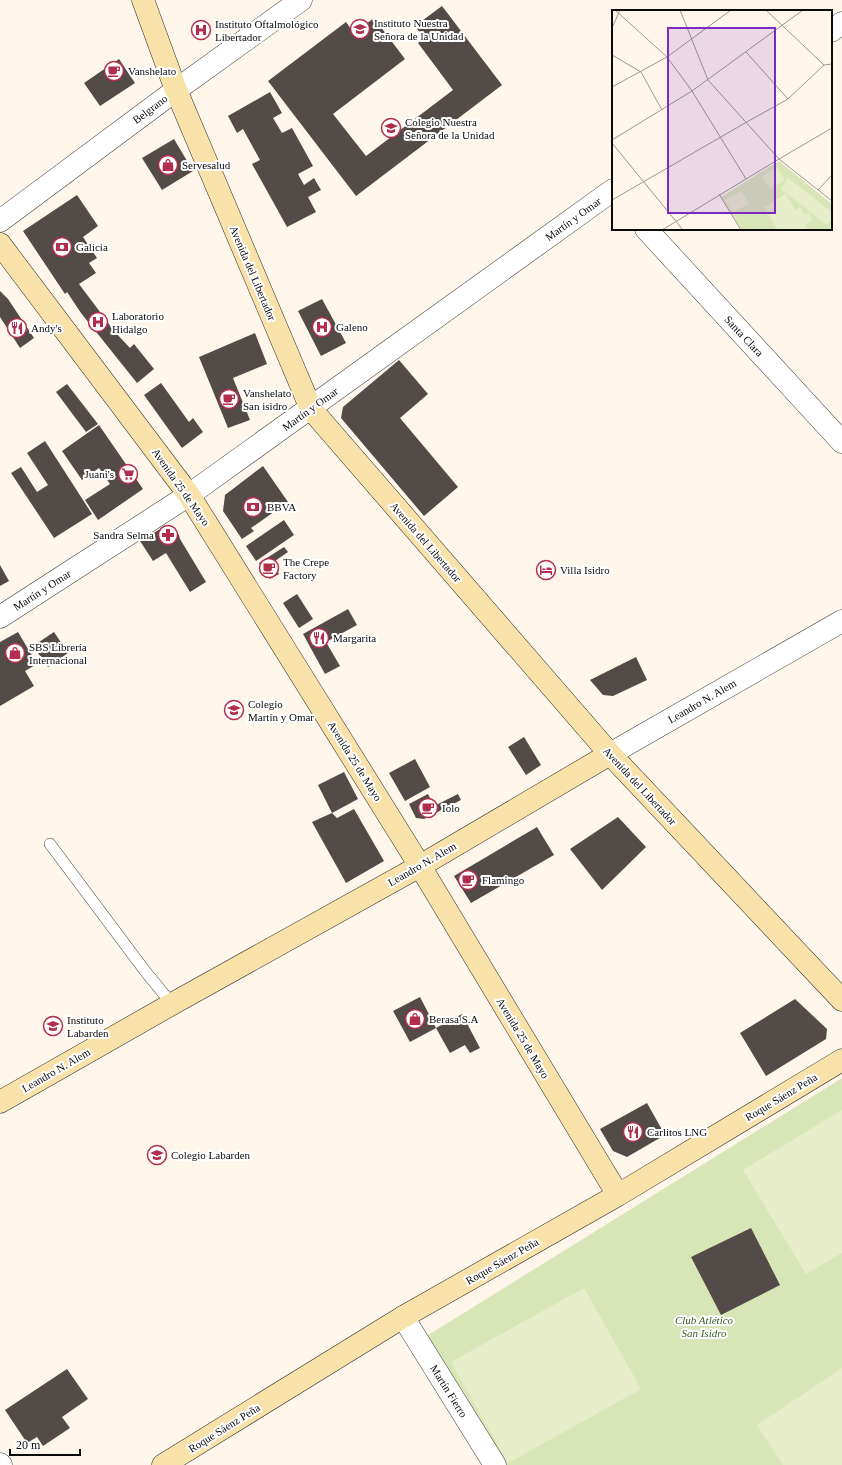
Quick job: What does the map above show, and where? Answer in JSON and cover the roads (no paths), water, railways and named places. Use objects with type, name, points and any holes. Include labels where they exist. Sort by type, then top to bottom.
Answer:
[{"type":"main road","name":"Avenida del Libertador","points":[[143,0],[176,90],[310,409],[610,754],[842,1000]]},
{"type":"main road","name":"Avenida 25 de Mayo","points":[[0,244],[190,495],[420,866],[618,1195]]},
{"type":"main road","name":"Leandro N. Alem","points":[[0,1102],[420,866],[610,754]]},
{"type":"main road","name":"Roque Sáenz Peña","points":[[163,1465],[403,1317],[618,1195],[842,1060]]},
{"type":"street","name":"Belgrano","points":[[0,221],[176,90],[301,0]]},
{"type":"street","points":[[832,30],[842,23]]},
{"type":"street","name":"Martín y Omar","points":[[0,617],[190,495],[612,192]]},
{"type":"street","name":"Santa Clara","points":[[647,230],[842,442]]},
{"type":"street","name":"Leandro N. Alem","points":[[610,754],[842,621]]},
{"type":"street","name":"Martín Fierro","points":[[403,1317],[495,1465]]},
{"type":"lane","points":[[50,844],[145,971],[172,1004]]},
{"type":"place","name":"Instituto Nuestra Señora de la Unidad","points":[[360,29]]},
{"type":"place","name":"Instituto Oftalmológico Libertador","points":[[201,30]]},
{"type":"place","name":"Vanshelato","points":[[114,71]]},
{"type":"place","name":"Colegio Nuestra Señora de la Unidad","points":[[391,128]]},
{"type":"place","name":"Servesalud","points":[[168,165]]},
{"type":"place","name":"Galicia","points":[[62,247]]},
{"type":"place","name":"Laboratorio Hidalgo","points":[[98,322]]},
{"type":"place","name":"Galeno","points":[[322,327]]},
{"type":"place","name":"Andy's","points":[[17,328]]},
{"type":"place","name":"Vanshelato San isidro","points":[[229,399]]},
{"type":"place","name":"Juani's","points":[[128,474]]},
{"type":"place","name":"BBVA","points":[[253,507]]},
{"type":"place","name":"Sandra Selma","points":[[168,535]]},
{"type":"place","name":"The Crepe Factory","points":[[269,568]]},
{"type":"place","name":"Villa Isidro","points":[[546,570]]},
{"type":"place","name":"Margarita","points":[[319,638]]},
{"type":"place","name":"SBS Librería Internacional","points":[[15,653]]},
{"type":"place","name":"Colegio Martín y Omar","points":[[234,710]]},
{"type":"place","name":"Iolo","points":[[428,808]]},
{"type":"place","name":"Flamingo","points":[[468,880]]},
{"type":"place","name":"Berasa S.A","points":[[415,1019]]},
{"type":"place","name":"Instituto Labarden","points":[[53,1026]]},
{"type":"place","name":"Carlitos LNG","points":[[633,1132]]},
{"type":"place","name":"Colegio Labarden","points":[[157,1155]]},
{"type":"park label","name":"Club Atlético San Isidro","points":[[704,1326]]}]
